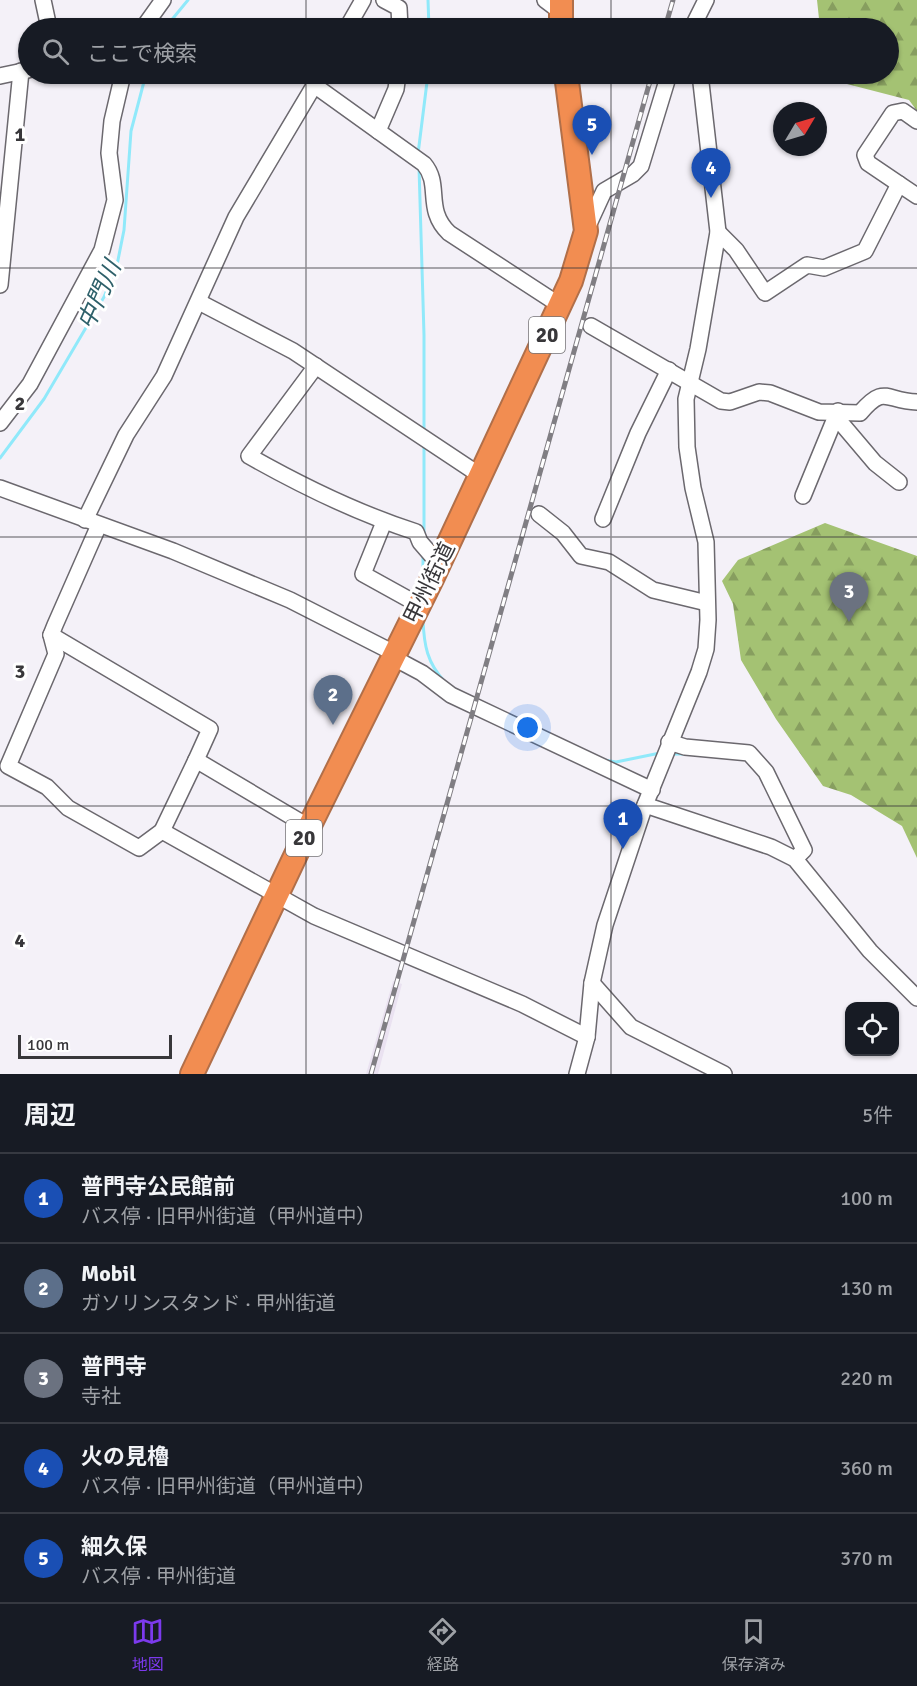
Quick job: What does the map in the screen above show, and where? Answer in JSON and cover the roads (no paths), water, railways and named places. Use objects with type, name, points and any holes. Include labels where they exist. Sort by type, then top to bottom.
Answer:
[{"type":"highway","name":"甲州街道","points":[[192,1074],[309,827],[419,605],[430,559],[481,476],[561,306],[586,231],[567,84]]},
{"type":"street","points":[[43,0],[47,18]]},
{"type":"street","points":[[150,18],[164,0]]},
{"type":"street","points":[[353,18],[363,0]]},
{"type":"street","points":[[384,0],[399,8],[400,18]]},
{"type":"street","points":[[697,18],[706,0]]},
{"type":"street","points":[[0,76],[18,72]]},
{"type":"street","points":[[0,285],[23,84]]},
{"type":"street","points":[[0,423],[30,384],[102,249],[115,200],[109,153],[112,121],[121,84]]},
{"type":"street","points":[[51,635],[210,729],[162,831],[139,848],[68,808],[47,787],[8,766],[56,654],[51,635],[126,435],[164,376],[236,217],[314,84]]},
{"type":"street","points":[[323,84],[378,131],[418,160],[431,176],[438,222],[449,233],[561,306]]},
{"type":"street","points":[[378,131],[397,84]]},
{"type":"street","points":[[586,231],[604,191],[633,174],[641,166],[666,84]]},
{"type":"street","points":[[577,1074],[587,1037],[592,983],[604,925],[645,806],[699,672],[706,649],[706,542],[693,488],[687,447],[688,381],[698,349],[718,232],[701,84]]},
{"type":"street","points":[[915,191],[899,184],[868,163],[865,155],[893,113],[903,111],[917,121]]},
{"type":"street","points":[[718,232],[736,250],[765,293],[807,265],[824,268],[865,251],[899,184]]},
{"type":"street","points":[[199,302],[293,351],[481,476]]},
{"type":"street","points":[[591,326],[721,401],[730,402],[759,392],[770,393],[819,412],[837,414],[860,413],[875,397],[881,395],[917,402]]},
{"type":"street","points":[[316,366],[249,456],[292,480],[384,522],[416,532],[430,559]]},
{"type":"street","points":[[603,519],[638,433],[669,370]]},
{"type":"street","points":[[837,414],[875,463],[898,482]]},
{"type":"street","points":[[803,496],[837,414]]},
{"type":"street","points":[[1,490],[173,551],[290,600],[393,655],[451,695],[652,790]]},
{"type":"street","points":[[539,514],[563,533],[581,556],[609,562],[653,590],[707,603]]},
{"type":"street","points":[[384,522],[363,574],[419,605]]},
{"type":"street","points":[[667,750],[685,747],[749,753],[766,772],[799,856],[870,951],[917,998]]},
{"type":"street","points":[[196,760],[309,827]]},
{"type":"street","points":[[645,806],[799,856]]},
{"type":"street","points":[[162,831],[314,916],[522,1004],[587,1037]]},
{"type":"street","points":[[592,983],[631,1027],[724,1074]]},
{"type":"waterway","name":"中門川","points":[[173,18],[188,0]]},
{"type":"waterway","points":[[428,0],[429,18]]},
{"type":"waterway","name":"中門川","points":[[0,458],[44,399],[104,297],[117,265],[124,230],[131,131],[143,84]]},
{"type":"waterway","points":[[418,154],[427,84]]},
{"type":"waterway","points":[[419,167],[424,335],[424,430]]},
{"type":"waterway","points":[[424,443],[424,535]]},
{"type":"waterway","points":[[423,554],[423,574]]},
{"type":"waterway","points":[[423,620],[424,638],[430,661],[445,682]]},
{"type":"waterway","points":[[604,760],[616,762],[660,753]]},
{"type":"waterway","points":[[672,754],[686,754]]},
{"type":"railway","points":[[668,18],[673,0]]},
{"type":"railway","points":[[371,1074],[649,84]]},
{"type":"place","name":"細久保","points":[[592,155]]},
{"type":"place","name":"火の見櫓","points":[[711,198]]},
{"type":"place","name":"普門寺","points":[[849,622]]},
{"type":"place","name":"Mobil","points":[[333,725]]},
{"type":"place","name":"普門寺公民館前","points":[[623,849]]}]
